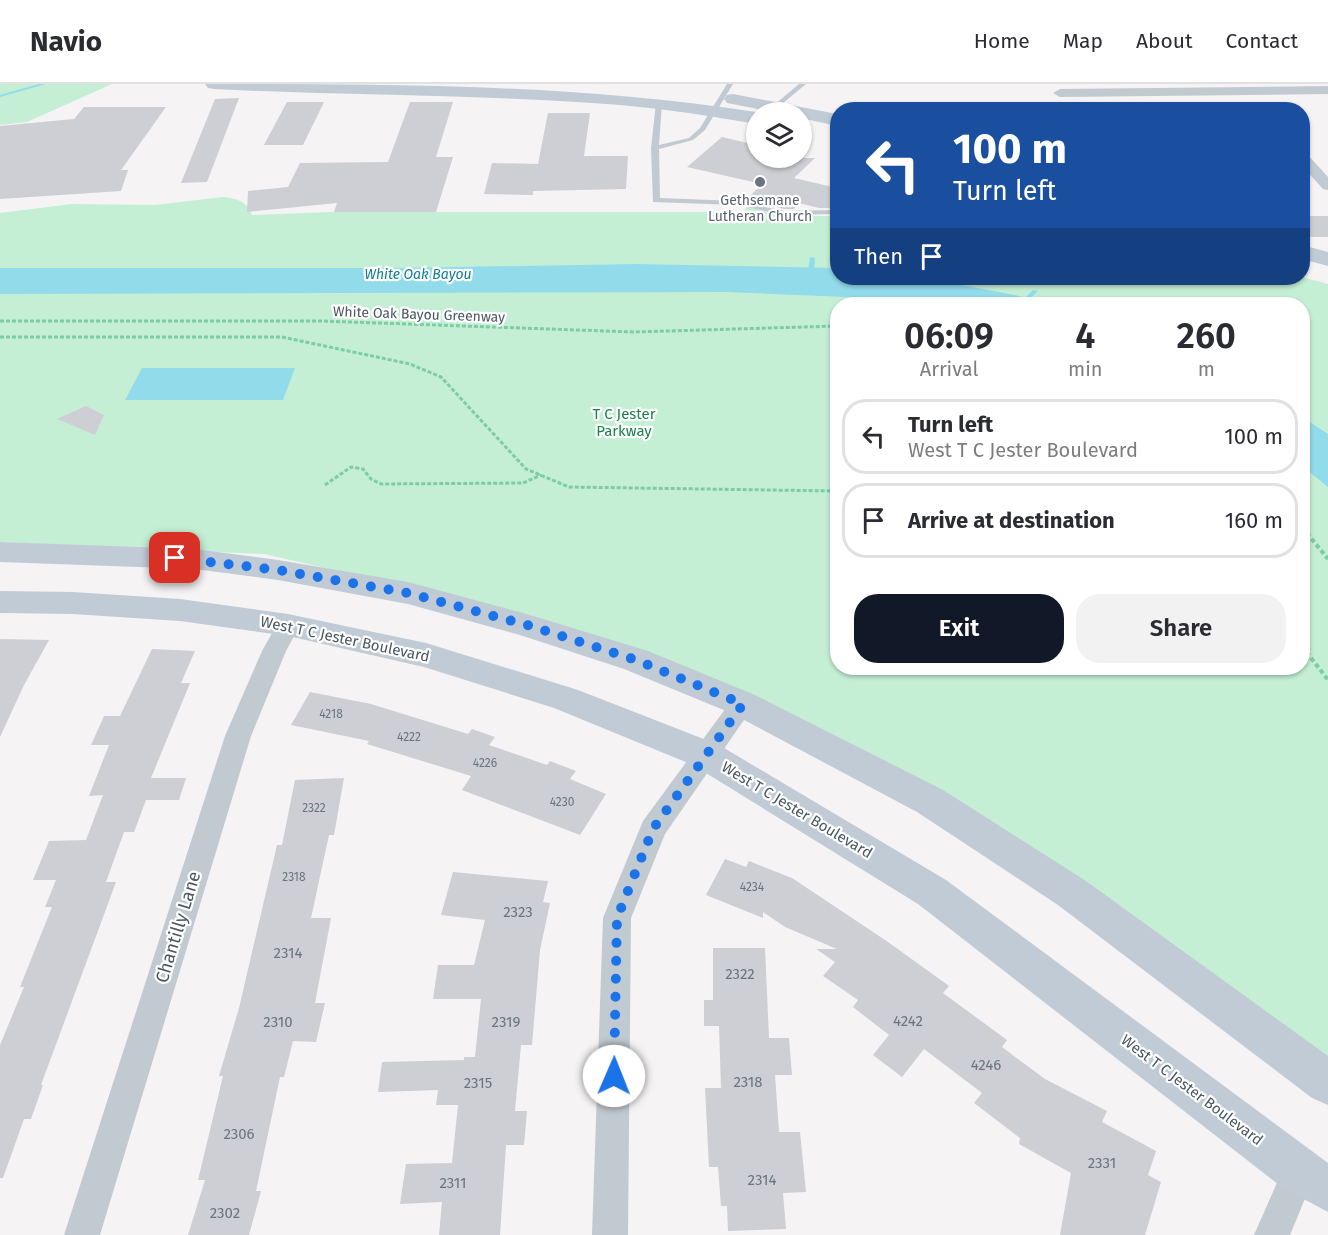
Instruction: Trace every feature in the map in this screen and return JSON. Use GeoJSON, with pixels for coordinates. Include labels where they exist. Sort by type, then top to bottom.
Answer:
{"type":"FeatureCollection","features":[{"type":"Feature","properties":{"kind":"main road"},"geometry":{"type":"LineString","coordinates":[[214,84],[280,88],[449,87],[659,103],[722,97],[746,112]]}},
{"type":"Feature","properties":{"kind":"main road"},"geometry":{"type":"LineString","coordinates":[[614,84],[748,102]]}},
{"type":"Feature","properties":{"kind":"main road"},"geometry":{"type":"LineString","coordinates":[[812,115],[830,119]]}},
{"type":"Feature","properties":{"kind":"main road"},"geometry":{"type":"LineString","coordinates":[[812,130],[830,134]]}},
{"type":"Feature","properties":{"kind":"main road"},"geometry":{"type":"LineString","coordinates":[[1310,254],[1328,259]]}},
{"type":"Feature","properties":{"kind":"main road"},"geometry":{"type":"LineString","coordinates":[[1310,275],[1328,279]]}},
{"type":"Feature","properties":{"kind":"main road"},"geometry":{"type":"LineString","coordinates":[[0,552],[194,559],[278,570],[408,593],[527,625],[625,656],[743,704],[930,801],[1063,887],[1328,1083]]}},
{"type":"Feature","properties":{"kind":"main road","name":"West T C Jester Boulevard"},"geometry":{"type":"LineString","coordinates":[[0,602],[73,603],[180,610],[288,625],[426,655],[566,699],[706,755],[932,892],[1313,1180]]}},
{"type":"Feature","properties":{"kind":"street"},"geometry":{"type":"LineString","coordinates":[[1057,88],[1328,90]]}},
{"type":"Feature","properties":{"kind":"street"},"geometry":{"type":"LineString","coordinates":[[1057,88],[1065,102]]}},
{"type":"Feature","properties":{"kind":"street"},"geometry":{"type":"LineString","coordinates":[[1241,88],[1253,102]]}},
{"type":"Feature","properties":{"kind":"street"},"geometry":{"type":"LineString","coordinates":[[1310,166],[1328,186]]}},
{"type":"Feature","properties":{"kind":"street","name":"Chantilly Lane"},"geometry":{"type":"LineString","coordinates":[[82,1235],[238,736],[274,651],[288,625]]}},
{"type":"Feature","properties":{"kind":"street"},"geometry":{"type":"LineString","coordinates":[[610,1235],[617,918],[653,829],[743,704]]}},
{"type":"Feature","properties":{"kind":"street"},"geometry":{"type":"LineString","coordinates":[[1272,1235],[1313,1180]]}},
{"type":"Feature","properties":{"kind":"lane"},"geometry":{"type":"LineString","coordinates":[[781,102],[803,84]]}},
{"type":"Feature","properties":{"kind":"lane"},"geometry":{"type":"LineString","coordinates":[[655,148],[691,140],[703,129],[722,97]]}},
{"type":"Feature","properties":{"kind":"lane"},"geometry":{"type":"LineString","coordinates":[[659,103],[655,148],[656,200],[737,203],[784,213],[830,212]]}},
{"type":"Feature","properties":{"kind":"path","name":"White Oak Bayou Greenway"},"geometry":{"type":"LineString","coordinates":[[0,321],[322,321],[634,332],[830,326]]}},
{"type":"Feature","properties":{"kind":"path"},"geometry":{"type":"LineString","coordinates":[[0,336],[282,337],[410,364],[441,377],[526,469],[542,475],[545,480],[569,487],[830,491]]}},
{"type":"Feature","properties":{"kind":"path"},"geometry":{"type":"LineString","coordinates":[[325,485],[351,467],[363,469],[371,479],[381,484],[523,483],[542,475]]}},
{"type":"Feature","properties":{"kind":"path"},"geometry":{"type":"LineString","coordinates":[[1310,537],[1328,559]]}},
{"type":"Feature","properties":{"kind":"path"},"geometry":{"type":"LineString","coordinates":[[1310,656],[1328,680]]}},
{"type":"Feature","properties":{"kind":"green space"},"geometry":{"type":"Polygon","coordinates":[[[0,84],[112,84],[27,122],[0,125],[0,84]]]}},
{"type":"Feature","properties":{"kind":"green space","name":"T C Jester Parkway"},"geometry":{"type":"Polygon","coordinates":[[[223,197],[241,202],[248,207],[252,215],[331,212],[745,212],[746,207],[794,216],[830,216],[830,285],[1310,285],[1310,279],[1328,284],[1328,1061],[1102,899],[622,645],[526,614],[264,554],[0,542],[0,213],[72,204],[155,205],[223,197]]]}},
{"type":"Feature","properties":{"kind":"water","name":"White Oak Bayou"},"geometry":{"type":"Polygon","coordinates":[[[636,264],[830,268],[830,285],[961,285],[1022,297],[846,297],[728,292],[0,294],[0,268],[396,268],[636,264]]]}},
{"type":"Feature","properties":{"kind":"water"},"geometry":{"type":"Polygon","coordinates":[[[142,368],[295,368],[283,400],[125,400],[142,368]]]}},
{"type":"Feature","properties":{"kind":"water"},"geometry":{"type":"Polygon","coordinates":[[[1310,422],[1328,434],[1328,487],[1310,472],[1310,422]]]}},
{"type":"Feature","properties":{"kind":"building"},"geometry":{"type":"Polygon","coordinates":[[[239,98],[207,182],[181,183],[215,99],[239,98]]]}},
{"type":"Feature","properties":{"kind":"building"},"geometry":{"type":"Polygon","coordinates":[[[287,102],[324,102],[303,145],[264,145],[287,102]]]}},
{"type":"Feature","properties":{"kind":"building"},"geometry":{"type":"Polygon","coordinates":[[[410,102],[453,102],[436,157],[453,157],[436,212],[334,212],[337,203],[247,212],[248,191],[288,187],[300,163],[388,162],[410,102]]]}},
{"type":"Feature","properties":{"kind":"building"},"geometry":{"type":"Polygon","coordinates":[[[84,107],[166,107],[121,170],[128,170],[121,191],[0,199],[0,126],[74,119],[84,107]]]}},
{"type":"Feature","properties":{"kind":"building"},"geometry":{"type":"Polygon","coordinates":[[[548,113],[590,113],[584,156],[628,156],[626,189],[533,191],[533,195],[484,194],[492,163],[538,164],[548,113]]]}},
{"type":"Feature","properties":{"kind":"building"},"geometry":{"type":"Polygon","coordinates":[[[722,137],[746,143],[746,168],[804,168],[794,178],[830,186],[830,208],[799,203],[794,209],[784,209],[746,200],[762,184],[687,167],[722,137]]]}},
{"type":"Feature","properties":{"kind":"building"},"geometry":{"type":"Polygon","coordinates":[[[1310,216],[1328,216],[1328,237],[1310,237],[1310,216]]]}},
{"type":"Feature","properties":{"kind":"building"},"geometry":{"type":"Polygon","coordinates":[[[86,406],[104,415],[95,435],[57,419],[86,406]]]}},
{"type":"Feature","properties":{"kind":"building"},"geometry":{"type":"Polygon","coordinates":[[[0,639],[49,640],[24,685],[0,737],[0,639]]]}},
{"type":"Feature","properties":{"kind":"building"},"geometry":{"type":"Polygon","coordinates":[[[152,649],[195,651],[181,683],[190,683],[151,778],[186,778],[179,800],[146,800],[134,832],[124,832],[106,882],[116,882],[41,1085],[43,1085],[31,1119],[24,1119],[3,1178],[0,1178],[0,1045],[24,987],[20,987],[52,907],[45,907],[56,880],[33,880],[49,841],[86,840],[103,795],[89,796],[109,745],[91,745],[104,716],[120,716],[152,649]]]}},
{"type":"Feature","properties":{"kind":"building"},"geometry":{"type":"Polygon","coordinates":[[[310,692],[371,704],[468,734],[472,729],[495,737],[489,745],[547,765],[550,761],[576,771],[570,779],[606,794],[580,835],[462,790],[471,776],[367,744],[369,741],[291,725],[310,692]]]}},
{"type":"Feature","properties":{"kind":"building"},"geometry":{"type":"Polygon","coordinates":[[[344,778],[334,835],[329,835],[311,918],[331,918],[315,1003],[325,1003],[316,1042],[293,1041],[284,1077],[280,1077],[256,1191],[261,1191],[249,1235],[188,1235],[205,1180],[198,1180],[223,1076],[219,1076],[239,1008],[277,845],[282,845],[295,780],[344,778]]]}},
{"type":"Feature","properties":{"kind":"building"},"geometry":{"type":"Polygon","coordinates":[[[725,859],[746,867],[749,861],[792,878],[888,942],[949,986],[943,993],[1007,1040],[1002,1047],[1045,1079],[1107,1111],[1102,1122],[1156,1151],[1148,1175],[1161,1182],[1145,1235],[1060,1235],[1071,1173],[1019,1144],[1020,1138],[974,1103],[982,1093],[924,1049],[902,1077],[873,1055],[889,1035],[853,1007],[858,1000],[823,976],[835,962],[816,949],[837,949],[785,927],[763,912],[763,918],[706,895],[725,859]]]}},
{"type":"Feature","properties":{"kind":"building"},"geometry":{"type":"Polygon","coordinates":[[[453,872],[548,881],[543,902],[550,903],[540,950],[532,1045],[521,1045],[515,1111],[527,1111],[524,1145],[506,1145],[500,1235],[439,1235],[442,1202],[400,1204],[406,1164],[452,1163],[458,1105],[436,1105],[438,1090],[378,1092],[382,1062],[464,1060],[464,1057],[475,1057],[481,999],[433,999],[438,965],[474,965],[485,920],[441,915],[453,872]]]}},
{"type":"Feature","properties":{"kind":"building"},"geometry":{"type":"Polygon","coordinates":[[[713,948],[765,948],[769,1038],[789,1038],[792,1075],[775,1075],[779,1132],[800,1132],[806,1192],[783,1193],[786,1229],[728,1231],[727,1206],[721,1206],[718,1167],[709,1167],[705,1088],[721,1088],[719,1026],[704,1026],[704,1000],[713,1000],[713,948]]]}},
{"type":"Feature","properties":{"kind":"waterway"},"geometry":{"type":"LineString","coordinates":[[0,96],[44,84]]}},
{"type":"Feature","properties":{"kind":"waterway"},"geometry":{"type":"LineString","coordinates":[[811,272],[812,258]]}},
{"type":"Feature","properties":{"kind":"waterway"},"geometry":{"type":"LineString","coordinates":[[1029,297],[1035,291]]}},
{"type":"Feature","properties":{"kind":"place","name":"Gethsemane Lutheran Church"},"geometry":{"type":"Point","coordinates":[760,182]}},
{"type":"Feature","properties":{"kind":"route"},"geometry":{"type":"LineString","coordinates":[[175,558],[278,570],[408,593],[527,625],[636,660],[743,704],[653,829],[617,918],[614,1076]]}}]}
